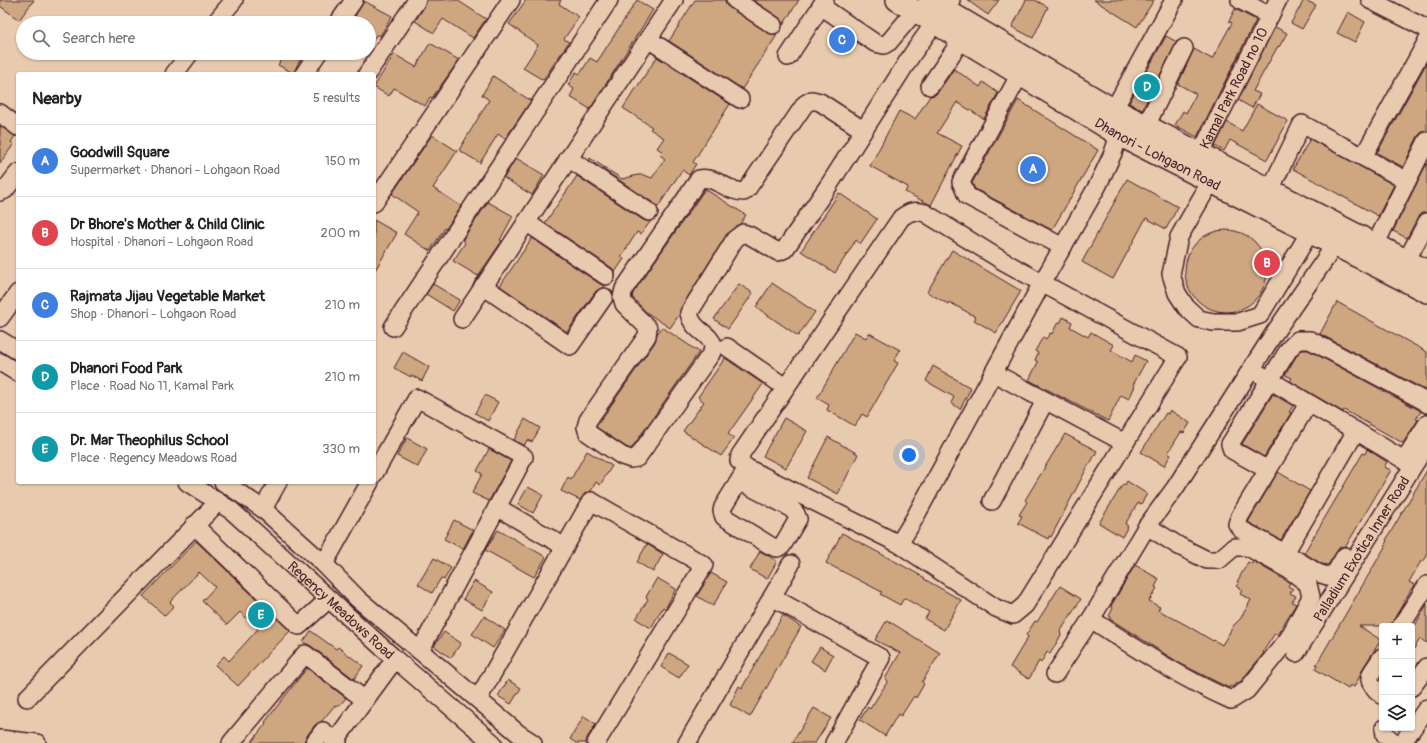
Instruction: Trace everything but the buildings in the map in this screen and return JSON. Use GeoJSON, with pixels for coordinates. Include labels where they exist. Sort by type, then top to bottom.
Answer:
{"type":"FeatureCollection","features":[{"type":"Feature","properties":{"kind":"main road","name":"Dhanori - Lohgaon Road"},"geometry":{"type":"LineString","coordinates":[[897,0],[935,8],[1114,110],[1270,190],[1340,237],[1427,292]]}},
{"type":"Feature","properties":{"kind":"main road","name":"Dhanori - Lohgaon Road"},"geometry":{"type":"LineString","coordinates":[[935,8],[962,39],[1119,134],[1310,232],[1375,245],[1427,271]]}},
{"type":"Feature","properties":{"kind":"street"},"geometry":{"type":"LineString","coordinates":[[221,16],[234,0]]}},
{"type":"Feature","properties":{"kind":"street"},"geometry":{"type":"LineString","coordinates":[[343,16],[354,0]]}},
{"type":"Feature","properties":{"kind":"street"},"geometry":{"type":"LineString","coordinates":[[368,72],[417,0]]}},
{"type":"Feature","properties":{"kind":"street"},"geometry":{"type":"LineString","coordinates":[[376,200],[511,0]]}},
{"type":"Feature","properties":{"kind":"street"},"geometry":{"type":"LineString","coordinates":[[393,327],[609,0]]}},
{"type":"Feature","properties":{"kind":"street"},"geometry":{"type":"LineString","coordinates":[[462,318],[674,0]]}},
{"type":"Feature","properties":{"kind":"street"},"geometry":{"type":"LineString","coordinates":[[735,0],[773,25]]}},
{"type":"Feature","properties":{"kind":"street"},"geometry":{"type":"LineString","coordinates":[[899,544],[913,521],[1042,283],[1098,185],[1113,153],[1119,134],[1114,110],[1174,0]]}},
{"type":"Feature","properties":{"kind":"street"},"geometry":{"type":"LineString","coordinates":[[1240,0],[1270,16]]}},
{"type":"Feature","properties":{"kind":"street","name":"Kamal Park Road no 10"},"geometry":{"type":"LineString","coordinates":[[1200,154],[1278,0]]}},
{"type":"Feature","properties":{"kind":"street"},"geometry":{"type":"LineString","coordinates":[[1370,0],[1427,29]]}},
{"type":"Feature","properties":{"kind":"street"},"geometry":{"type":"LineString","coordinates":[[788,57],[823,3],[875,43],[884,45],[935,8]]}},
{"type":"Feature","properties":{"kind":"street"},"geometry":{"type":"LineString","coordinates":[[863,130],[820,102],[812,100],[805,104],[744,192],[738,192],[709,178],[699,179],[624,289],[622,297],[624,304],[648,328],[647,336],[588,420],[586,427],[588,433],[622,456],[630,459],[637,458],[706,361],[714,347],[712,342],[693,325],[689,312],[735,239],[742,233],[749,235],[778,252],[785,249],[863,130],[935,8]]}},
{"type":"Feature","properties":{"kind":"street"},"geometry":{"type":"LineString","coordinates":[[648,39],[740,99]]}},
{"type":"Feature","properties":{"kind":"street"},"geometry":{"type":"LineString","coordinates":[[930,86],[962,39]]}},
{"type":"Feature","properties":{"kind":"street"},"geometry":{"type":"LineString","coordinates":[[1363,157],[1427,41]]}},
{"type":"Feature","properties":{"kind":"street"},"geometry":{"type":"LineString","coordinates":[[1146,126],[1184,48]]}},
{"type":"Feature","properties":{"kind":"street"},"geometry":{"type":"LineString","coordinates":[[176,72],[185,60]]}},
{"type":"Feature","properties":{"kind":"street"},"geometry":{"type":"LineString","coordinates":[[305,72],[313,60]]}},
{"type":"Feature","properties":{"kind":"street"},"geometry":{"type":"LineString","coordinates":[[1020,74],[961,182],[967,196],[1063,248]]}},
{"type":"Feature","properties":{"kind":"street"},"geometry":{"type":"LineString","coordinates":[[0,113],[16,125]]}},
{"type":"Feature","properties":{"kind":"street"},"geometry":{"type":"LineString","coordinates":[[1270,190],[1302,124],[1406,181]]}},
{"type":"Feature","properties":{"kind":"street"},"geometry":{"type":"LineString","coordinates":[[1375,245],[1427,141]]}},
{"type":"Feature","properties":{"kind":"street"},"geometry":{"type":"LineString","coordinates":[[568,158],[649,212]]}},
{"type":"Feature","properties":{"kind":"street"},"geometry":{"type":"LineString","coordinates":[[0,192],[6,190],[16,176]]}},
{"type":"Feature","properties":{"kind":"street"},"geometry":{"type":"LineString","coordinates":[[1211,181],[1180,237],[1170,274],[1177,293],[1186,307],[1199,319],[1213,322],[1238,322],[1260,315],[1310,232]]}},
{"type":"Feature","properties":{"kind":"street"},"geometry":{"type":"LineString","coordinates":[[916,210],[925,213],[1042,283],[1178,357],[1025,605],[1013,615],[996,608],[899,544],[743,474],[739,461],[740,455],[901,218],[909,212],[916,210]]}},
{"type":"Feature","properties":{"kind":"street"},"geometry":{"type":"LineString","coordinates":[[526,222],[606,276]]}},
{"type":"Feature","properties":{"kind":"street"},"geometry":{"type":"LineString","coordinates":[[1406,260],[1427,222]]}},
{"type":"Feature","properties":{"kind":"street"},"geometry":{"type":"LineString","coordinates":[[1055,674],[1090,620],[1147,526],[1175,488],[1251,369],[1340,237]]}},
{"type":"Feature","properties":{"kind":"street"},"geometry":{"type":"LineString","coordinates":[[483,286],[570,346],[604,296]]}},
{"type":"Feature","properties":{"kind":"street"},"geometry":{"type":"LineString","coordinates":[[0,318],[16,296]]}},
{"type":"Feature","properties":{"kind":"street"},"geometry":{"type":"LineString","coordinates":[[0,340],[16,350]]}},
{"type":"Feature","properties":{"kind":"street"},"geometry":{"type":"LineString","coordinates":[[1268,470],[1232,450],[1230,444],[1289,349],[1298,340],[1310,340],[1426,402],[1427,404]]}},
{"type":"Feature","properties":{"kind":"street"},"geometry":{"type":"LineString","coordinates":[[727,347],[785,387]]}},
{"type":"Feature","properties":{"kind":"street"},"geometry":{"type":"LineString","coordinates":[[0,362],[16,372]]}},
{"type":"Feature","properties":{"kind":"street"},"geometry":{"type":"LineString","coordinates":[[1251,369],[1404,460]]}},
{"type":"Feature","properties":{"kind":"street"},"geometry":{"type":"LineString","coordinates":[[994,373],[1125,443]]}},
{"type":"Feature","properties":{"kind":"street"},"geometry":{"type":"LineString","coordinates":[[376,470],[417,398],[524,457],[420,651]]}},
{"type":"Feature","properties":{"kind":"street"},"geometry":{"type":"LineString","coordinates":[[992,501],[1046,401]]}},
{"type":"Feature","properties":{"kind":"street"},"geometry":{"type":"LineString","coordinates":[[1308,404],[1240,516],[1237,524],[1242,530],[1318,573],[1327,576],[1335,572],[1427,424]]}},
{"type":"Feature","properties":{"kind":"street"},"geometry":{"type":"LineString","coordinates":[[1285,553],[1356,431]]}},
{"type":"Feature","properties":{"kind":"street","name":"Palladium Exotica Inner Road"},"geometry":{"type":"LineString","coordinates":[[1296,653],[1427,444]]}},
{"type":"Feature","properties":{"kind":"street","name":"Regency Meadows Road"},"geometry":{"type":"LineString","coordinates":[[190,484],[232,511],[395,659],[493,743]]}},
{"type":"Feature","properties":{"kind":"street"},"geometry":{"type":"LineString","coordinates":[[226,484],[263,509],[324,564],[358,599],[519,734],[533,743]]}},
{"type":"Feature","properties":{"kind":"street"},"geometry":{"type":"LineString","coordinates":[[263,509],[277,484]]}},
{"type":"Feature","properties":{"kind":"street"},"geometry":{"type":"LineString","coordinates":[[324,564],[369,484]]}},
{"type":"Feature","properties":{"kind":"street"},"geometry":{"type":"LineString","coordinates":[[478,699],[591,501],[704,565],[596,743]]}},
{"type":"Feature","properties":{"kind":"street"},"geometry":{"type":"LineString","coordinates":[[27,698],[218,502]]}},
{"type":"Feature","properties":{"kind":"street"},"geometry":{"type":"LineString","coordinates":[[497,507],[565,546]]}},
{"type":"Feature","properties":{"kind":"street"},"geometry":{"type":"LineString","coordinates":[[194,525],[299,626],[329,599]]}},
{"type":"Feature","properties":{"kind":"street"},"geometry":{"type":"LineString","coordinates":[[1090,620],[1158,663],[1231,700],[1248,690],[1288,639],[1311,597],[1308,584],[1291,571],[1248,547],[1234,547],[1219,560],[1207,560],[1179,546],[1147,526]]}},
{"type":"Feature","properties":{"kind":"street"},"geometry":{"type":"LineString","coordinates":[[687,743],[791,564]]}},
{"type":"Feature","properties":{"kind":"street"},"geometry":{"type":"LineString","coordinates":[[1403,623],[1427,585]]}},
{"type":"Feature","properties":{"kind":"street"},"geometry":{"type":"LineString","coordinates":[[772,597],[882,658],[834,743]]}},
{"type":"Feature","properties":{"kind":"street"},"geometry":{"type":"LineString","coordinates":[[231,743],[305,654],[365,700]]}},
{"type":"Feature","properties":{"kind":"street"},"geometry":{"type":"LineString","coordinates":[[314,743],[323,731],[337,742],[395,659]]}},
{"type":"Feature","properties":{"kind":"street"},"geometry":{"type":"LineString","coordinates":[[1379,662],[1371,676],[1370,681],[1371,686],[1379,693]]}},
{"type":"Feature","properties":{"kind":"street"},"geometry":{"type":"LineString","coordinates":[[1415,683],[1427,667]]}},
{"type":"Feature","properties":{"kind":"street"},"geometry":{"type":"LineString","coordinates":[[1401,743],[1427,708]]}},
{"type":"Feature","properties":{"kind":"street"},"geometry":{"type":"LineString","coordinates":[[0,739],[37,743]]}},
{"type":"Feature","properties":{"kind":"place","name":"Rajmata Jijau Vegetable Market"},"geometry":{"type":"Point","coordinates":[842,40]}},
{"type":"Feature","properties":{"kind":"place","name":"Dhanori Food Park"},"geometry":{"type":"Point","coordinates":[1147,87]}},
{"type":"Feature","properties":{"kind":"place","name":"Goodwill Square"},"geometry":{"type":"Point","coordinates":[1033,169]}},
{"type":"Feature","properties":{"kind":"place","name":"Dr Bhore's Mother & Child Clinic"},"geometry":{"type":"Point","coordinates":[1267,263]}},
{"type":"Feature","properties":{"kind":"place","name":"Dr. Mar Theophilus School"},"geometry":{"type":"Point","coordinates":[261,615]}}]}
